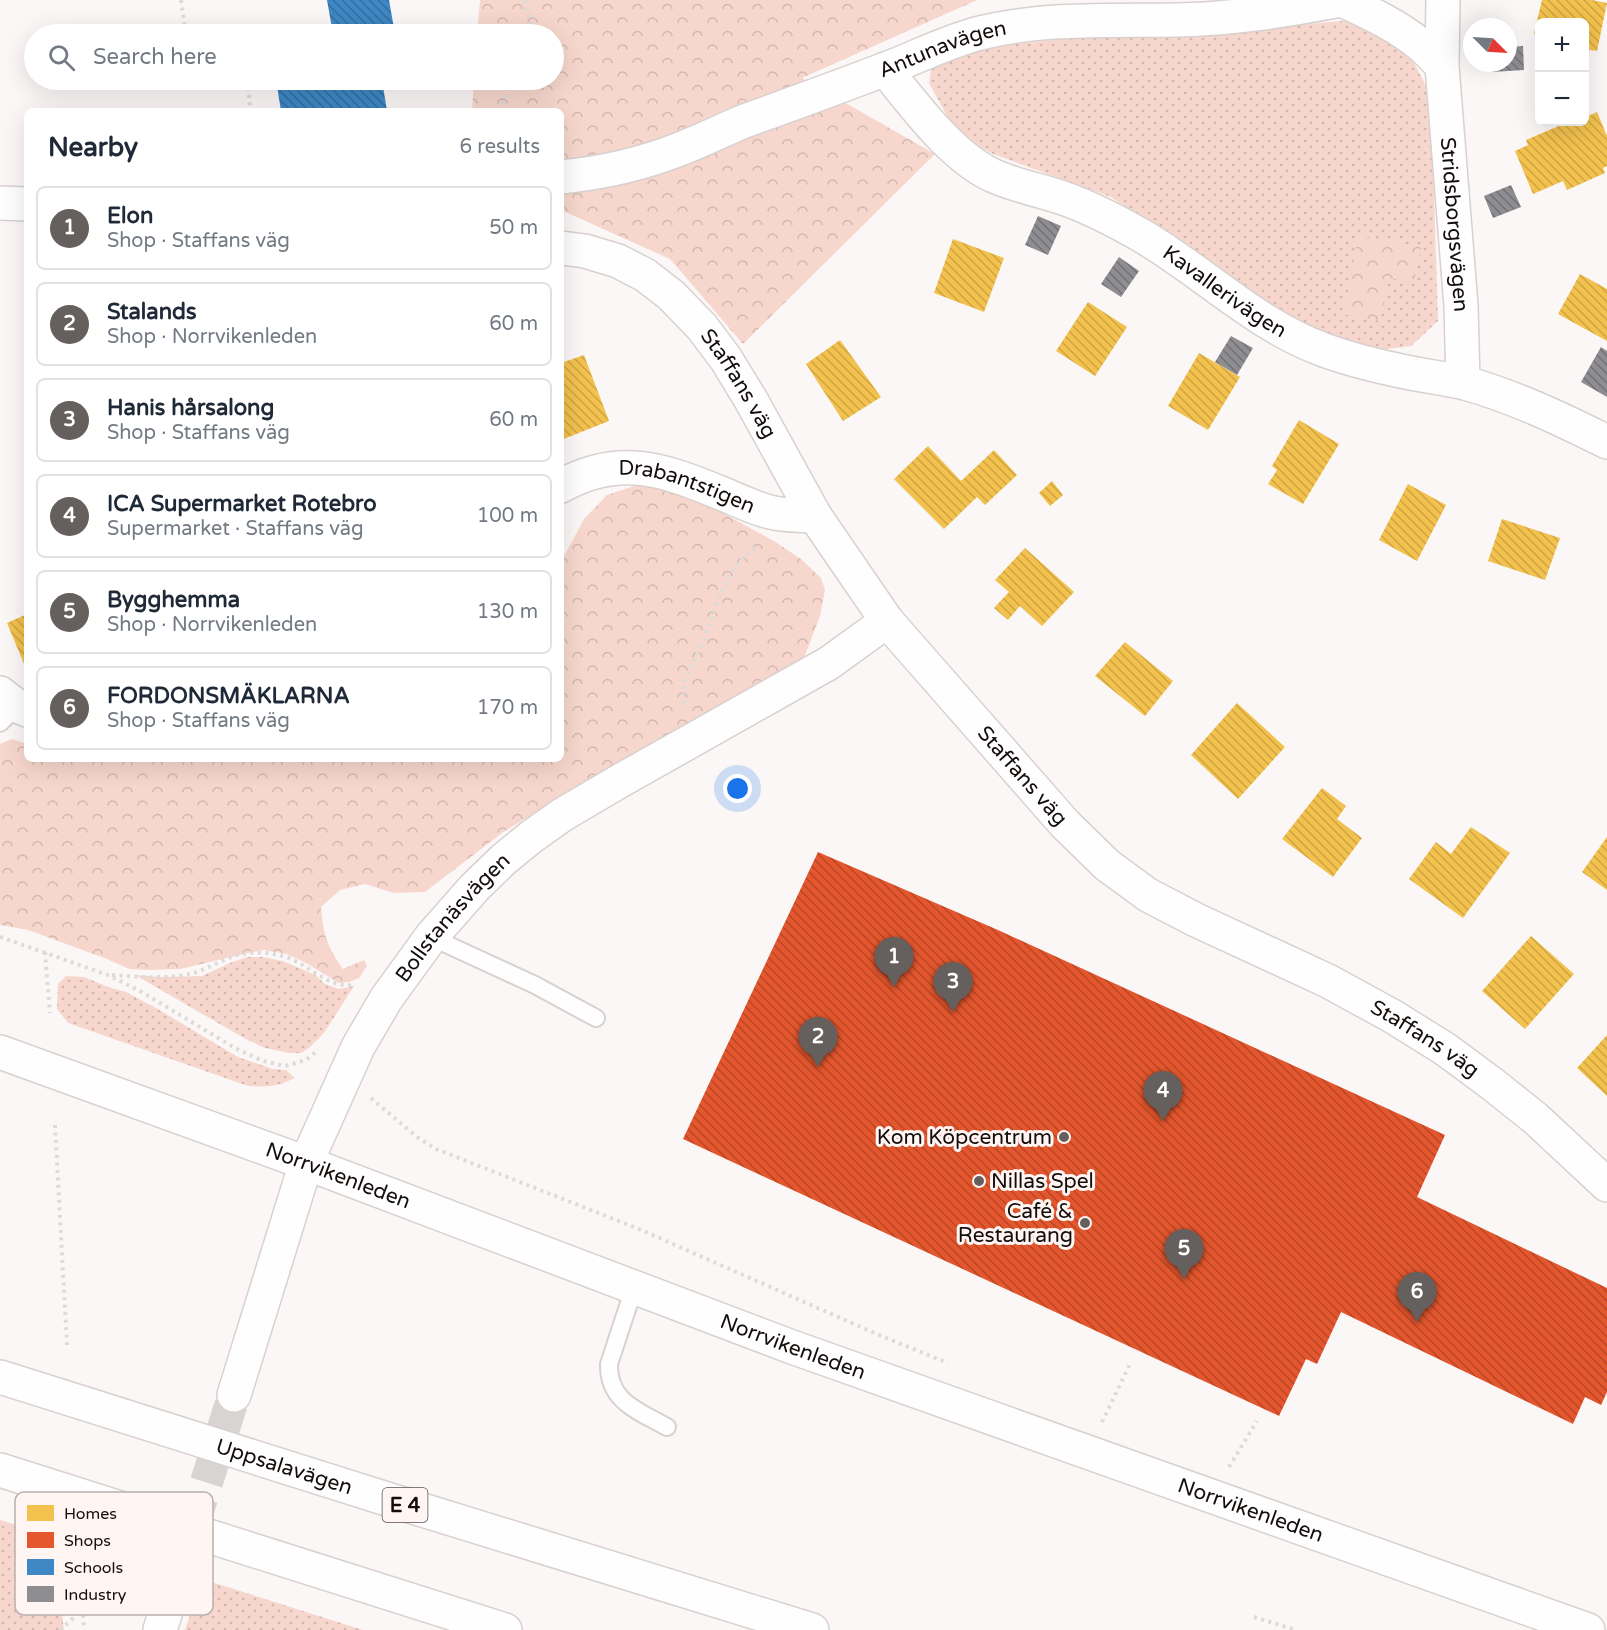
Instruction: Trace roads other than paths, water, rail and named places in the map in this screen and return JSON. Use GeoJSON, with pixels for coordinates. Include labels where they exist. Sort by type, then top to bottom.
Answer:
{"type":"FeatureCollection","features":[{"type":"Feature","properties":{"kind":"main road"},"geometry":{"type":"LineString","coordinates":[[1341,0],[1371,13],[1400,30],[1421,45],[1442,66]]}},
{"type":"Feature","properties":{"kind":"main road","name":"Antunavägen"},"geometry":{"type":"LineString","coordinates":[[564,177],[596,172],[679,150],[739,124],[981,33],[1068,21],[1222,19],[1273,13],[1341,0]]}},
{"type":"Feature","properties":{"kind":"main road","name":"Stridsborgsvägen"},"geometry":{"type":"LineString","coordinates":[[1443,0],[1442,66],[1461,306],[1463,382]]}},
{"type":"Feature","properties":{"kind":"main road","name":"Kavallerivägen"},"geometry":{"type":"LineString","coordinates":[[885,69],[914,105],[968,160],[993,176],[1064,198],[1100,213],[1146,238],[1274,328],[1323,350],[1377,366],[1463,382],[1510,397],[1607,442]]}},
{"type":"Feature","properties":{"kind":"main road"},"geometry":{"type":"LineString","coordinates":[[0,203],[24,204]]}},
{"type":"Feature","properties":{"kind":"main road","name":"Staffans väg"},"geometry":{"type":"LineString","coordinates":[[564,248],[585,251],[618,261],[645,275],[671,295],[694,319],[726,359],[815,516],[887,621],[1065,824],[1107,866],[1148,895],[1196,920],[1328,981],[1392,1016],[1445,1049],[1535,1118],[1607,1185]]}},
{"type":"Feature","properties":{"kind":"main road","name":"Drabantstigen"},"geometry":{"type":"LineString","coordinates":[[564,484],[574,478],[603,469],[644,468],[690,481],[770,512],[815,516]]}},
{"type":"Feature","properties":{"kind":"main road","name":"Bollstanäsvägen"},"geometry":{"type":"LineString","coordinates":[[234,1395],[306,1163],[358,1047],[386,999],[431,937],[475,887],[531,837],[562,815],[829,663],[887,621]]}},
{"type":"Feature","properties":{"kind":"main road","name":"Norrvikenleden"},"geometry":{"type":"LineString","coordinates":[[0,1052],[306,1163],[803,1351],[1588,1630]]}},
{"type":"Feature","properties":{"kind":"main road","name":"Uppsalavägen"},"geometry":{"type":"LineString","coordinates":[[0,1377],[812,1630]]}},
{"type":"Feature","properties":{"kind":"main road"},"geometry":{"type":"LineString","coordinates":[[0,1470],[69,1492]]}},
{"type":"Feature","properties":{"kind":"main road"},"geometry":{"type":"LineString","coordinates":[[213,1537],[505,1630]]}},
{"type":"Feature","properties":{"kind":"main road"},"geometry":{"type":"LineString","coordinates":[[160,1630],[165,1615]]}},
{"type":"Feature","properties":{"kind":"lane"},"geometry":{"type":"LineString","coordinates":[[431,937],[535,985],[596,1018]]}},
{"type":"Feature","properties":{"kind":"lane"},"geometry":{"type":"LineString","coordinates":[[634,1288],[609,1364],[609,1375],[612,1387],[629,1406],[667,1427]]}},
{"type":"Feature","properties":{"kind":"tunnel"},"geometry":{"type":"LineString","coordinates":[[203,1492],[234,1395]]}},
{"type":"Feature","properties":{"kind":"place","name":"Elon"},"geometry":{"type":"Point","coordinates":[894,987]}},
{"type":"Feature","properties":{"kind":"place","name":"Hanis hårsalong"},"geometry":{"type":"Point","coordinates":[953,1012]}},
{"type":"Feature","properties":{"kind":"place","name":"Stalands"},"geometry":{"type":"Point","coordinates":[818,1067]}},
{"type":"Feature","properties":{"kind":"place","name":"ICA Supermarket Rotebro"},"geometry":{"type":"Point","coordinates":[1163,1121]}},
{"type":"Feature","properties":{"kind":"place","name":"Kom Köpcentrum"},"geometry":{"type":"Point","coordinates":[1064,1137]}},
{"type":"Feature","properties":{"kind":"place","name":"Nillas Spel"},"geometry":{"type":"Point","coordinates":[979,1181]}},
{"type":"Feature","properties":{"kind":"place","name":"Café & Restaurang"},"geometry":{"type":"Point","coordinates":[1085,1223]}},
{"type":"Feature","properties":{"kind":"place","name":"Bygghemma"},"geometry":{"type":"Point","coordinates":[1184,1279]}},
{"type":"Feature","properties":{"kind":"place","name":"FORDONSMÄKLARNA"},"geometry":{"type":"Point","coordinates":[1417,1322]}}]}
